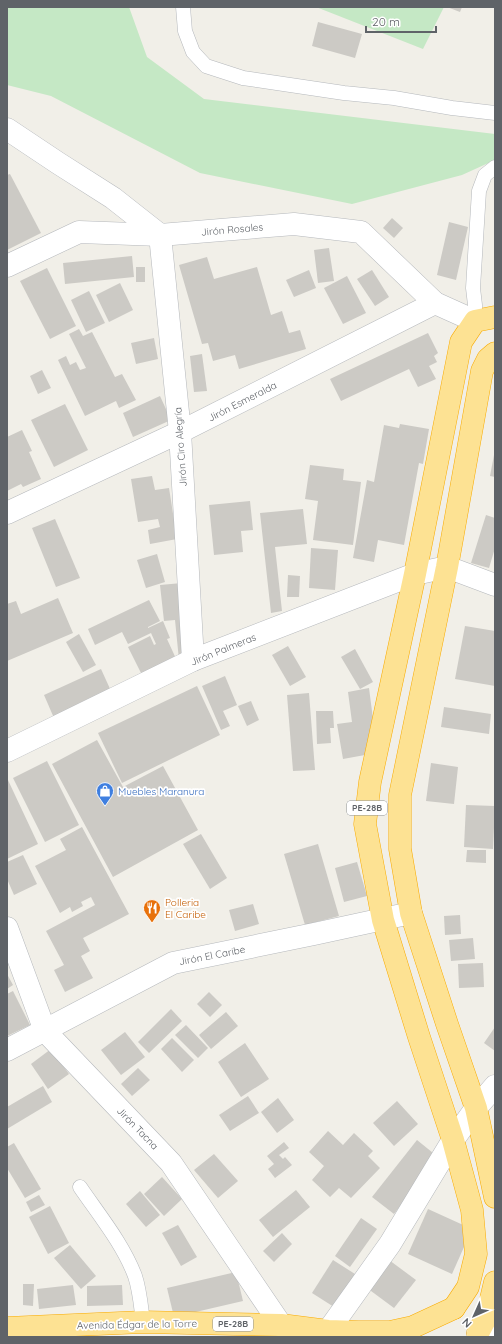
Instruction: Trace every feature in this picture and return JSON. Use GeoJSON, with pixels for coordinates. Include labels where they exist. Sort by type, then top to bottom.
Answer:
{"type":"FeatureCollection","features":[{"type":"Feature","properties":{"kind":"highway","name":"PE-28B"},"geometry":{"type":"LineString","coordinates":[[454,1308],[468,1287],[476,1254],[472,1210],[453,1140],[383,920],[365,824],[370,782],[416,574],[461,342],[485,319]]}},
{"type":"Feature","properties":{"kind":"highway","name":"PE-28B"},"geometry":{"type":"LineString","coordinates":[[495,353],[488,359],[482,371],[447,567],[400,795],[400,849],[411,913],[476,1108],[495,1198]]}},
{"type":"Feature","properties":{"kind":"highway"},"geometry":{"type":"LineString","coordinates":[[454,1308],[481,1335],[488,1316],[495,1282]]}},
{"type":"Feature","properties":{"kind":"highway","name":"Avenida Édgar de la Torre"},"geometry":{"type":"LineString","coordinates":[[7,1328],[143,1322],[281,1325],[328,1331],[390,1332],[413,1327],[454,1308]]}},
{"type":"Feature","properties":{"kind":"street"},"geometry":{"type":"LineString","coordinates":[[7,129],[113,198],[160,235]]}},
{"type":"Feature","properties":{"kind":"street","name":"Jirón Rosales"},"geometry":{"type":"LineString","coordinates":[[7,266],[79,232],[160,235],[294,224],[361,232],[435,303]]}},
{"type":"Feature","properties":{"kind":"street","name":"Jirón Ciro Alegría"},"geometry":{"type":"LineString","coordinates":[[160,235],[180,432],[193,660]]}},
{"type":"Feature","properties":{"kind":"street"},"geometry":{"type":"LineString","coordinates":[[435,303],[485,319]]}},
{"type":"Feature","properties":{"kind":"street","name":"Jirón Esmeralda"},"geometry":{"type":"LineString","coordinates":[[7,513],[180,432],[435,303]]}},
{"type":"Feature","properties":{"kind":"street"},"geometry":{"type":"LineString","coordinates":[[447,567],[495,585]]}},
{"type":"Feature","properties":{"kind":"street","name":"Jirón Palmeras"},"geometry":{"type":"LineString","coordinates":[[7,751],[193,660],[416,574],[447,567]]}},
{"type":"Feature","properties":{"kind":"street","name":"Jirón El Caribe"},"geometry":{"type":"LineString","coordinates":[[7,1050],[173,963],[411,913]]}},
{"type":"Feature","properties":{"kind":"street","name":"Jirón Tacna"},"geometry":{"type":"LineString","coordinates":[[7,928],[45,1031],[171,1163],[281,1325]]}},
{"type":"Feature","properties":{"kind":"street"},"geometry":{"type":"LineString","coordinates":[[328,1331],[390,1244],[453,1140],[476,1108],[495,1086]]}},
{"type":"Feature","properties":{"kind":"lane"},"geometry":{"type":"LineString","coordinates":[[184,7],[185,31],[193,52],[206,66],[243,78],[495,113]]}},
{"type":"Feature","properties":{"kind":"lane"},"geometry":{"type":"LineString","coordinates":[[485,319],[475,305],[473,288],[479,191],[485,174],[495,167]]}},
{"type":"Feature","properties":{"kind":"lane"},"geometry":{"type":"LineString","coordinates":[[80,1187],[121,1248],[135,1276],[143,1322]]}},
{"type":"Feature","properties":{"kind":"green space"},"geometry":{"type":"Polygon","coordinates":[[[7,7],[129,7],[147,57],[204,99],[495,134],[495,160],[462,175],[352,204],[200,173],[51,96],[7,85],[7,7]]]}},
{"type":"Feature","properties":{"kind":"green space"},"geometry":{"type":"Polygon","coordinates":[[[316,7],[444,7],[423,49],[316,7]]]}},
{"type":"Feature","properties":{"kind":"building"},"geometry":{"type":"Polygon","coordinates":[[[447,7],[462,7],[460,12],[447,7]]]}},
{"type":"Feature","properties":{"kind":"building"},"geometry":{"type":"Polygon","coordinates":[[[318,22],[362,34],[355,58],[312,46],[318,22]]]}},
{"type":"Feature","properties":{"kind":"building"},"geometry":{"type":"Polygon","coordinates":[[[10,174],[41,233],[7,250],[7,175],[10,174]]]}},
{"type":"Feature","properties":{"kind":"building"},"geometry":{"type":"Polygon","coordinates":[[[392,218],[403,228],[394,238],[383,228],[392,218]]]}},
{"type":"Feature","properties":{"kind":"building"},"geometry":{"type":"Polygon","coordinates":[[[449,222],[468,227],[456,280],[437,275],[449,222]]]}},
{"type":"Feature","properties":{"kind":"building"},"geometry":{"type":"Polygon","coordinates":[[[329,248],[334,281],[318,283],[314,250],[329,248]]]}},
{"type":"Feature","properties":{"kind":"building"},"geometry":{"type":"Polygon","coordinates":[[[132,256],[134,277],[65,284],[63,263],[132,256]]]}},
{"type":"Feature","properties":{"kind":"building"},"geometry":{"type":"Polygon","coordinates":[[[207,257],[214,279],[257,267],[271,315],[282,311],[289,333],[300,330],[306,349],[239,369],[235,355],[213,361],[208,343],[202,344],[179,265],[207,257]]]}},
{"type":"Feature","properties":{"kind":"building"},"geometry":{"type":"Polygon","coordinates":[[[136,267],[145,267],[145,282],[136,282],[136,267]]]}},
{"type":"Feature","properties":{"kind":"building"},"geometry":{"type":"Polygon","coordinates":[[[47,268],[76,326],[50,339],[20,281],[47,268]]]}},
{"type":"Feature","properties":{"kind":"building"},"geometry":{"type":"Polygon","coordinates":[[[309,270],[316,288],[294,297],[286,280],[309,270]]]}},
{"type":"Feature","properties":{"kind":"building"},"geometry":{"type":"Polygon","coordinates":[[[372,270],[389,297],[375,306],[357,279],[372,270]]]}},
{"type":"Feature","properties":{"kind":"building"},"geometry":{"type":"Polygon","coordinates":[[[347,276],[366,313],[343,324],[324,288],[347,276]]]}},
{"type":"Feature","properties":{"kind":"building"},"geometry":{"type":"Polygon","coordinates":[[[120,283],[133,310],[109,322],[96,295],[120,283]]]}},
{"type":"Feature","properties":{"kind":"building"},"geometry":{"type":"Polygon","coordinates":[[[89,291],[105,323],[86,332],[71,300],[89,291]]]}},
{"type":"Feature","properties":{"kind":"building"},"geometry":{"type":"Polygon","coordinates":[[[79,329],[83,336],[92,332],[115,377],[122,374],[136,400],[119,408],[116,401],[85,416],[58,360],[66,356],[70,365],[76,362],[80,370],[86,368],[69,334],[79,329]]]}},
{"type":"Feature","properties":{"kind":"building"},"geometry":{"type":"Polygon","coordinates":[[[428,333],[438,353],[434,356],[437,362],[429,366],[436,379],[418,387],[409,369],[341,401],[330,379],[428,333]]]}},
{"type":"Feature","properties":{"kind":"building"},"geometry":{"type":"Polygon","coordinates":[[[154,338],[158,359],[136,364],[131,343],[154,338]]]}},
{"type":"Feature","properties":{"kind":"building"},"geometry":{"type":"Polygon","coordinates":[[[202,354],[207,391],[194,392],[190,356],[202,354]]]}},
{"type":"Feature","properties":{"kind":"building"},"geometry":{"type":"Polygon","coordinates":[[[42,370],[51,388],[38,394],[30,376],[42,370]]]}},
{"type":"Feature","properties":{"kind":"building"},"geometry":{"type":"Polygon","coordinates":[[[160,396],[171,420],[133,437],[123,413],[160,396]]]}},
{"type":"Feature","properties":{"kind":"building"},"geometry":{"type":"Polygon","coordinates":[[[65,404],[88,450],[54,467],[31,420],[65,404]]]}},
{"type":"Feature","properties":{"kind":"building"},"geometry":{"type":"Polygon","coordinates":[[[400,424],[429,429],[423,464],[419,463],[404,545],[378,540],[374,562],[353,558],[367,480],[374,482],[384,425],[399,428],[400,424]]]}},
{"type":"Feature","properties":{"kind":"building"},"geometry":{"type":"Polygon","coordinates":[[[22,430],[32,451],[29,452],[41,479],[23,487],[21,484],[7,491],[7,437],[22,430]]]}},
{"type":"Feature","properties":{"kind":"building"},"geometry":{"type":"Polygon","coordinates":[[[495,455],[495,477],[490,476],[495,455]]]}},
{"type":"Feature","properties":{"kind":"building"},"geometry":{"type":"Polygon","coordinates":[[[310,465],[344,469],[343,480],[361,482],[353,545],[313,540],[318,501],[305,499],[310,465]]]}},
{"type":"Feature","properties":{"kind":"building"},"geometry":{"type":"Polygon","coordinates":[[[152,476],[155,490],[169,488],[177,539],[150,544],[148,530],[160,527],[158,519],[138,522],[131,479],[152,476]]]}},
{"type":"Feature","properties":{"kind":"building"},"geometry":{"type":"Polygon","coordinates":[[[250,501],[253,530],[241,531],[243,552],[214,555],[209,505],[250,501]]]}},
{"type":"Feature","properties":{"kind":"building"},"geometry":{"type":"Polygon","coordinates":[[[303,509],[307,544],[275,547],[282,611],[271,613],[260,513],[303,509]]]}},
{"type":"Feature","properties":{"kind":"building"},"geometry":{"type":"Polygon","coordinates":[[[486,515],[495,518],[495,548],[489,568],[471,563],[486,515]]]}},
{"type":"Feature","properties":{"kind":"building"},"geometry":{"type":"Polygon","coordinates":[[[55,519],[80,578],[56,587],[32,528],[55,519]]]}},
{"type":"Feature","properties":{"kind":"building"},"geometry":{"type":"Polygon","coordinates":[[[311,548],[338,550],[335,590],[309,588],[311,548]]]}},
{"type":"Feature","properties":{"kind":"building"},"geometry":{"type":"Polygon","coordinates":[[[157,554],[165,582],[146,588],[137,560],[157,554]]]}},
{"type":"Feature","properties":{"kind":"building"},"geometry":{"type":"Polygon","coordinates":[[[288,575],[300,576],[299,597],[287,597],[288,575]]]}},
{"type":"Feature","properties":{"kind":"building"},"geometry":{"type":"Polygon","coordinates":[[[182,583],[190,659],[179,660],[175,620],[164,621],[160,585],[182,583]]]}},
{"type":"Feature","properties":{"kind":"building"},"geometry":{"type":"Polygon","coordinates":[[[58,598],[73,633],[7,661],[7,604],[16,601],[21,614],[58,598]]]}},
{"type":"Feature","properties":{"kind":"building"},"geometry":{"type":"Polygon","coordinates":[[[149,600],[160,621],[148,628],[163,621],[170,638],[167,639],[178,663],[142,675],[128,647],[150,636],[154,645],[156,644],[151,633],[128,644],[122,632],[95,645],[88,629],[149,600]]]}},
{"type":"Feature","properties":{"kind":"building"},"geometry":{"type":"Polygon","coordinates":[[[465,626],[495,631],[495,686],[455,679],[465,626]]]}},
{"type":"Feature","properties":{"kind":"building"},"geometry":{"type":"Polygon","coordinates":[[[79,634],[96,665],[83,672],[66,642],[79,634]]]}},
{"type":"Feature","properties":{"kind":"building"},"geometry":{"type":"Polygon","coordinates":[[[288,646],[306,677],[290,686],[272,655],[288,646]]]}},
{"type":"Feature","properties":{"kind":"building"},"geometry":{"type":"Polygon","coordinates":[[[355,649],[373,682],[360,689],[341,657],[355,649]]]}},
{"type":"Feature","properties":{"kind":"building"},"geometry":{"type":"Polygon","coordinates":[[[101,669],[111,691],[54,718],[44,695],[101,669]]]}},
{"type":"Feature","properties":{"kind":"building"},"geometry":{"type":"Polygon","coordinates":[[[225,676],[237,705],[223,711],[230,726],[221,730],[202,686],[225,676]]]}},
{"type":"Feature","properties":{"kind":"building"},"geometry":{"type":"Polygon","coordinates":[[[197,686],[220,735],[122,783],[98,733],[197,686]]]}},
{"type":"Feature","properties":{"kind":"building"},"geometry":{"type":"Polygon","coordinates":[[[369,688],[373,719],[365,755],[343,759],[337,724],[352,722],[348,692],[369,688]]]}},
{"type":"Feature","properties":{"kind":"building"},"geometry":{"type":"Polygon","coordinates":[[[309,693],[315,770],[293,771],[287,695],[309,693]]]}},
{"type":"Feature","properties":{"kind":"building"},"geometry":{"type":"Polygon","coordinates":[[[251,701],[259,720],[247,726],[238,706],[251,701]]]}},
{"type":"Feature","properties":{"kind":"building"},"geometry":{"type":"Polygon","coordinates":[[[444,707],[491,714],[489,734],[441,727],[444,707]]]}},
{"type":"Feature","properties":{"kind":"building"},"geometry":{"type":"Polygon","coordinates":[[[316,711],[333,711],[334,728],[330,728],[331,743],[317,744],[316,711]]]}},
{"type":"Feature","properties":{"kind":"building"},"geometry":{"type":"Polygon","coordinates":[[[97,740],[123,787],[163,766],[198,830],[113,877],[52,764],[97,740]]]}},
{"type":"Feature","properties":{"kind":"building"},"geometry":{"type":"Polygon","coordinates":[[[47,761],[79,825],[45,842],[13,778],[47,761]]]}},
{"type":"Feature","properties":{"kind":"building"},"geometry":{"type":"Polygon","coordinates":[[[431,763],[458,767],[454,804],[426,801],[431,763]]]}},
{"type":"Feature","properties":{"kind":"building"},"geometry":{"type":"Polygon","coordinates":[[[7,778],[38,844],[7,859],[7,778]]]}},
{"type":"Feature","properties":{"kind":"building"},"geometry":{"type":"Polygon","coordinates":[[[466,805],[495,806],[493,849],[464,847],[466,805]]]}},
{"type":"Feature","properties":{"kind":"building"},"geometry":{"type":"Polygon","coordinates":[[[82,827],[129,914],[83,938],[90,951],[81,956],[93,978],[65,992],[54,970],[64,965],[46,931],[95,905],[91,897],[81,902],[83,906],[72,912],[70,907],[60,913],[35,866],[66,850],[60,839],[82,827]]]}},
{"type":"Feature","properties":{"kind":"building"},"geometry":{"type":"Polygon","coordinates":[[[201,834],[227,878],[210,889],[183,844],[201,834]]]}},
{"type":"Feature","properties":{"kind":"building"},"geometry":{"type":"Polygon","coordinates":[[[318,844],[339,916],[305,925],[284,854],[318,844]]]}},
{"type":"Feature","properties":{"kind":"building"},"geometry":{"type":"Polygon","coordinates":[[[467,850],[486,850],[486,863],[466,862],[467,850]]]}},
{"type":"Feature","properties":{"kind":"building"},"geometry":{"type":"Polygon","coordinates":[[[23,855],[37,884],[14,895],[7,879],[7,862],[23,855]]]}},
{"type":"Feature","properties":{"kind":"building"},"geometry":{"type":"Polygon","coordinates":[[[357,862],[367,896],[344,902],[335,868],[357,862]]]}},
{"type":"Feature","properties":{"kind":"building"},"geometry":{"type":"Polygon","coordinates":[[[253,904],[259,924],[235,931],[229,910],[253,904]]]}},
{"type":"Feature","properties":{"kind":"building"},"geometry":{"type":"Polygon","coordinates":[[[460,915],[461,934],[445,935],[444,916],[460,915]]]}},
{"type":"Feature","properties":{"kind":"building"},"geometry":{"type":"Polygon","coordinates":[[[473,938],[475,959],[451,961],[449,940],[473,938]]]}},
{"type":"Feature","properties":{"kind":"building"},"geometry":{"type":"Polygon","coordinates":[[[483,963],[484,987],[459,988],[458,964],[483,963]]]}},
{"type":"Feature","properties":{"kind":"building"},"geometry":{"type":"Polygon","coordinates":[[[7,974],[13,985],[7,989],[7,974]]]}},
{"type":"Feature","properties":{"kind":"building"},"geometry":{"type":"Polygon","coordinates":[[[13,991],[30,1025],[7,1036],[7,994],[13,991]]]}},
{"type":"Feature","properties":{"kind":"building"},"geometry":{"type":"Polygon","coordinates":[[[209,992],[222,1005],[210,1017],[197,1004],[209,992]]]}},
{"type":"Feature","properties":{"kind":"building"},"geometry":{"type":"Polygon","coordinates":[[[171,1009],[182,1021],[149,1053],[138,1042],[171,1009]]]}},
{"type":"Feature","properties":{"kind":"building"},"geometry":{"type":"Polygon","coordinates":[[[226,1012],[238,1026],[211,1049],[199,1035],[226,1012]]]}},
{"type":"Feature","properties":{"kind":"building"},"geometry":{"type":"Polygon","coordinates":[[[186,1025],[208,1048],[198,1058],[175,1035],[186,1025]]]}},
{"type":"Feature","properties":{"kind":"building"},"geometry":{"type":"Polygon","coordinates":[[[495,1027],[495,1051],[484,1043],[495,1027]]]}},
{"type":"Feature","properties":{"kind":"building"},"geometry":{"type":"Polygon","coordinates":[[[125,1032],[145,1057],[121,1075],[101,1050],[125,1032]]]}},
{"type":"Feature","properties":{"kind":"building"},"geometry":{"type":"Polygon","coordinates":[[[172,1038],[194,1060],[182,1072],[161,1049],[172,1038]]]}},
{"type":"Feature","properties":{"kind":"building"},"geometry":{"type":"Polygon","coordinates":[[[245,1043],[269,1079],[241,1097],[218,1062],[245,1043]]]}},
{"type":"Feature","properties":{"kind":"building"},"geometry":{"type":"Polygon","coordinates":[[[51,1049],[69,1074],[48,1089],[31,1064],[51,1049]]]}},
{"type":"Feature","properties":{"kind":"building"},"geometry":{"type":"Polygon","coordinates":[[[138,1068],[150,1080],[132,1096],[121,1084],[138,1068]]]}},
{"type":"Feature","properties":{"kind":"building"},"geometry":{"type":"Polygon","coordinates":[[[43,1086],[52,1102],[7,1129],[7,1107],[43,1086]]]}},
{"type":"Feature","properties":{"kind":"building"},"geometry":{"type":"Polygon","coordinates":[[[248,1096],[259,1113],[230,1131],[219,1115],[248,1096]]]}},
{"type":"Feature","properties":{"kind":"building"},"geometry":{"type":"Polygon","coordinates":[[[278,1098],[294,1120],[277,1133],[261,1112],[278,1098]]]}},
{"type":"Feature","properties":{"kind":"building"},"geometry":{"type":"Polygon","coordinates":[[[397,1101],[418,1124],[394,1146],[373,1123],[397,1101]]]}},
{"type":"Feature","properties":{"kind":"building"},"geometry":{"type":"Polygon","coordinates":[[[328,1131],[343,1145],[354,1133],[373,1151],[368,1156],[380,1168],[351,1198],[339,1188],[330,1197],[312,1180],[324,1166],[309,1152],[328,1131]]]}},
{"type":"Feature","properties":{"kind":"building"},"geometry":{"type":"Polygon","coordinates":[[[417,1140],[438,1157],[394,1214],[372,1197],[417,1140]]]}},
{"type":"Feature","properties":{"kind":"building"},"geometry":{"type":"Polygon","coordinates":[[[284,1142],[289,1148],[279,1155],[283,1159],[285,1157],[292,1165],[275,1178],[268,1169],[274,1164],[267,1156],[284,1142]]]}},
{"type":"Feature","properties":{"kind":"building"},"geometry":{"type":"Polygon","coordinates":[[[14,1143],[41,1189],[25,1198],[7,1168],[7,1147],[14,1143]]]}},
{"type":"Feature","properties":{"kind":"building"},"geometry":{"type":"Polygon","coordinates":[[[214,1154],[238,1181],[218,1198],[194,1170],[214,1154]]]}},
{"type":"Feature","properties":{"kind":"building"},"geometry":{"type":"Polygon","coordinates":[[[162,1177],[182,1199],[164,1216],[144,1194],[162,1177]]]}},
{"type":"Feature","properties":{"kind":"building"},"geometry":{"type":"Polygon","coordinates":[[[296,1190],[310,1207],[273,1237],[259,1220],[296,1190]]]}},
{"type":"Feature","properties":{"kind":"building"},"geometry":{"type":"Polygon","coordinates":[[[140,1191],[160,1215],[146,1227],[126,1204],[140,1191]]]}},
{"type":"Feature","properties":{"kind":"building"},"geometry":{"type":"Polygon","coordinates":[[[39,1195],[45,1205],[31,1212],[26,1202],[39,1195]]]}},
{"type":"Feature","properties":{"kind":"building"},"geometry":{"type":"Polygon","coordinates":[[[50,1206],[69,1243],[48,1254],[29,1217],[50,1206]]]}},
{"type":"Feature","properties":{"kind":"building"},"geometry":{"type":"Polygon","coordinates":[[[428,1209],[472,1229],[452,1274],[408,1254],[428,1209]]]}},
{"type":"Feature","properties":{"kind":"building"},"geometry":{"type":"Polygon","coordinates":[[[361,1218],[377,1229],[350,1267],[335,1256],[361,1218]]]}},
{"type":"Feature","properties":{"kind":"building"},"geometry":{"type":"Polygon","coordinates":[[[178,1225],[197,1257],[181,1266],[162,1233],[178,1225]]]}},
{"type":"Feature","properties":{"kind":"building"},"geometry":{"type":"Polygon","coordinates":[[[282,1233],[292,1244],[274,1262],[263,1251],[282,1233]]]}},
{"type":"Feature","properties":{"kind":"building"},"geometry":{"type":"Polygon","coordinates":[[[70,1245],[96,1276],[81,1289],[54,1258],[70,1245]]]}},
{"type":"Feature","properties":{"kind":"building"},"geometry":{"type":"Polygon","coordinates":[[[333,1260],[355,1274],[334,1307],[312,1293],[333,1260]]]}},
{"type":"Feature","properties":{"kind":"building"},"geometry":{"type":"Polygon","coordinates":[[[389,1260],[416,1280],[394,1308],[367,1288],[389,1260]]]}},
{"type":"Feature","properties":{"kind":"building"},"geometry":{"type":"Polygon","coordinates":[[[236,1272],[243,1301],[174,1317],[167,1288],[236,1272]]]}},
{"type":"Feature","properties":{"kind":"building"},"geometry":{"type":"Polygon","coordinates":[[[23,1284],[34,1284],[33,1306],[23,1305],[23,1284]]]}},
{"type":"Feature","properties":{"kind":"building"},"geometry":{"type":"Polygon","coordinates":[[[73,1285],[76,1305],[39,1309],[37,1289],[73,1285]]]}},
{"type":"Feature","properties":{"kind":"building"},"geometry":{"type":"Polygon","coordinates":[[[122,1285],[123,1305],[87,1306],[87,1286],[122,1285]]]}},
{"type":"Feature","properties":{"kind":"place","name":"Muebles Maranura"},"geometry":{"type":"Point","coordinates":[105,806]}},
{"type":"Feature","properties":{"kind":"place","name":"Polleria El Caribe"},"geometry":{"type":"Point","coordinates":[152,923]}}]}
